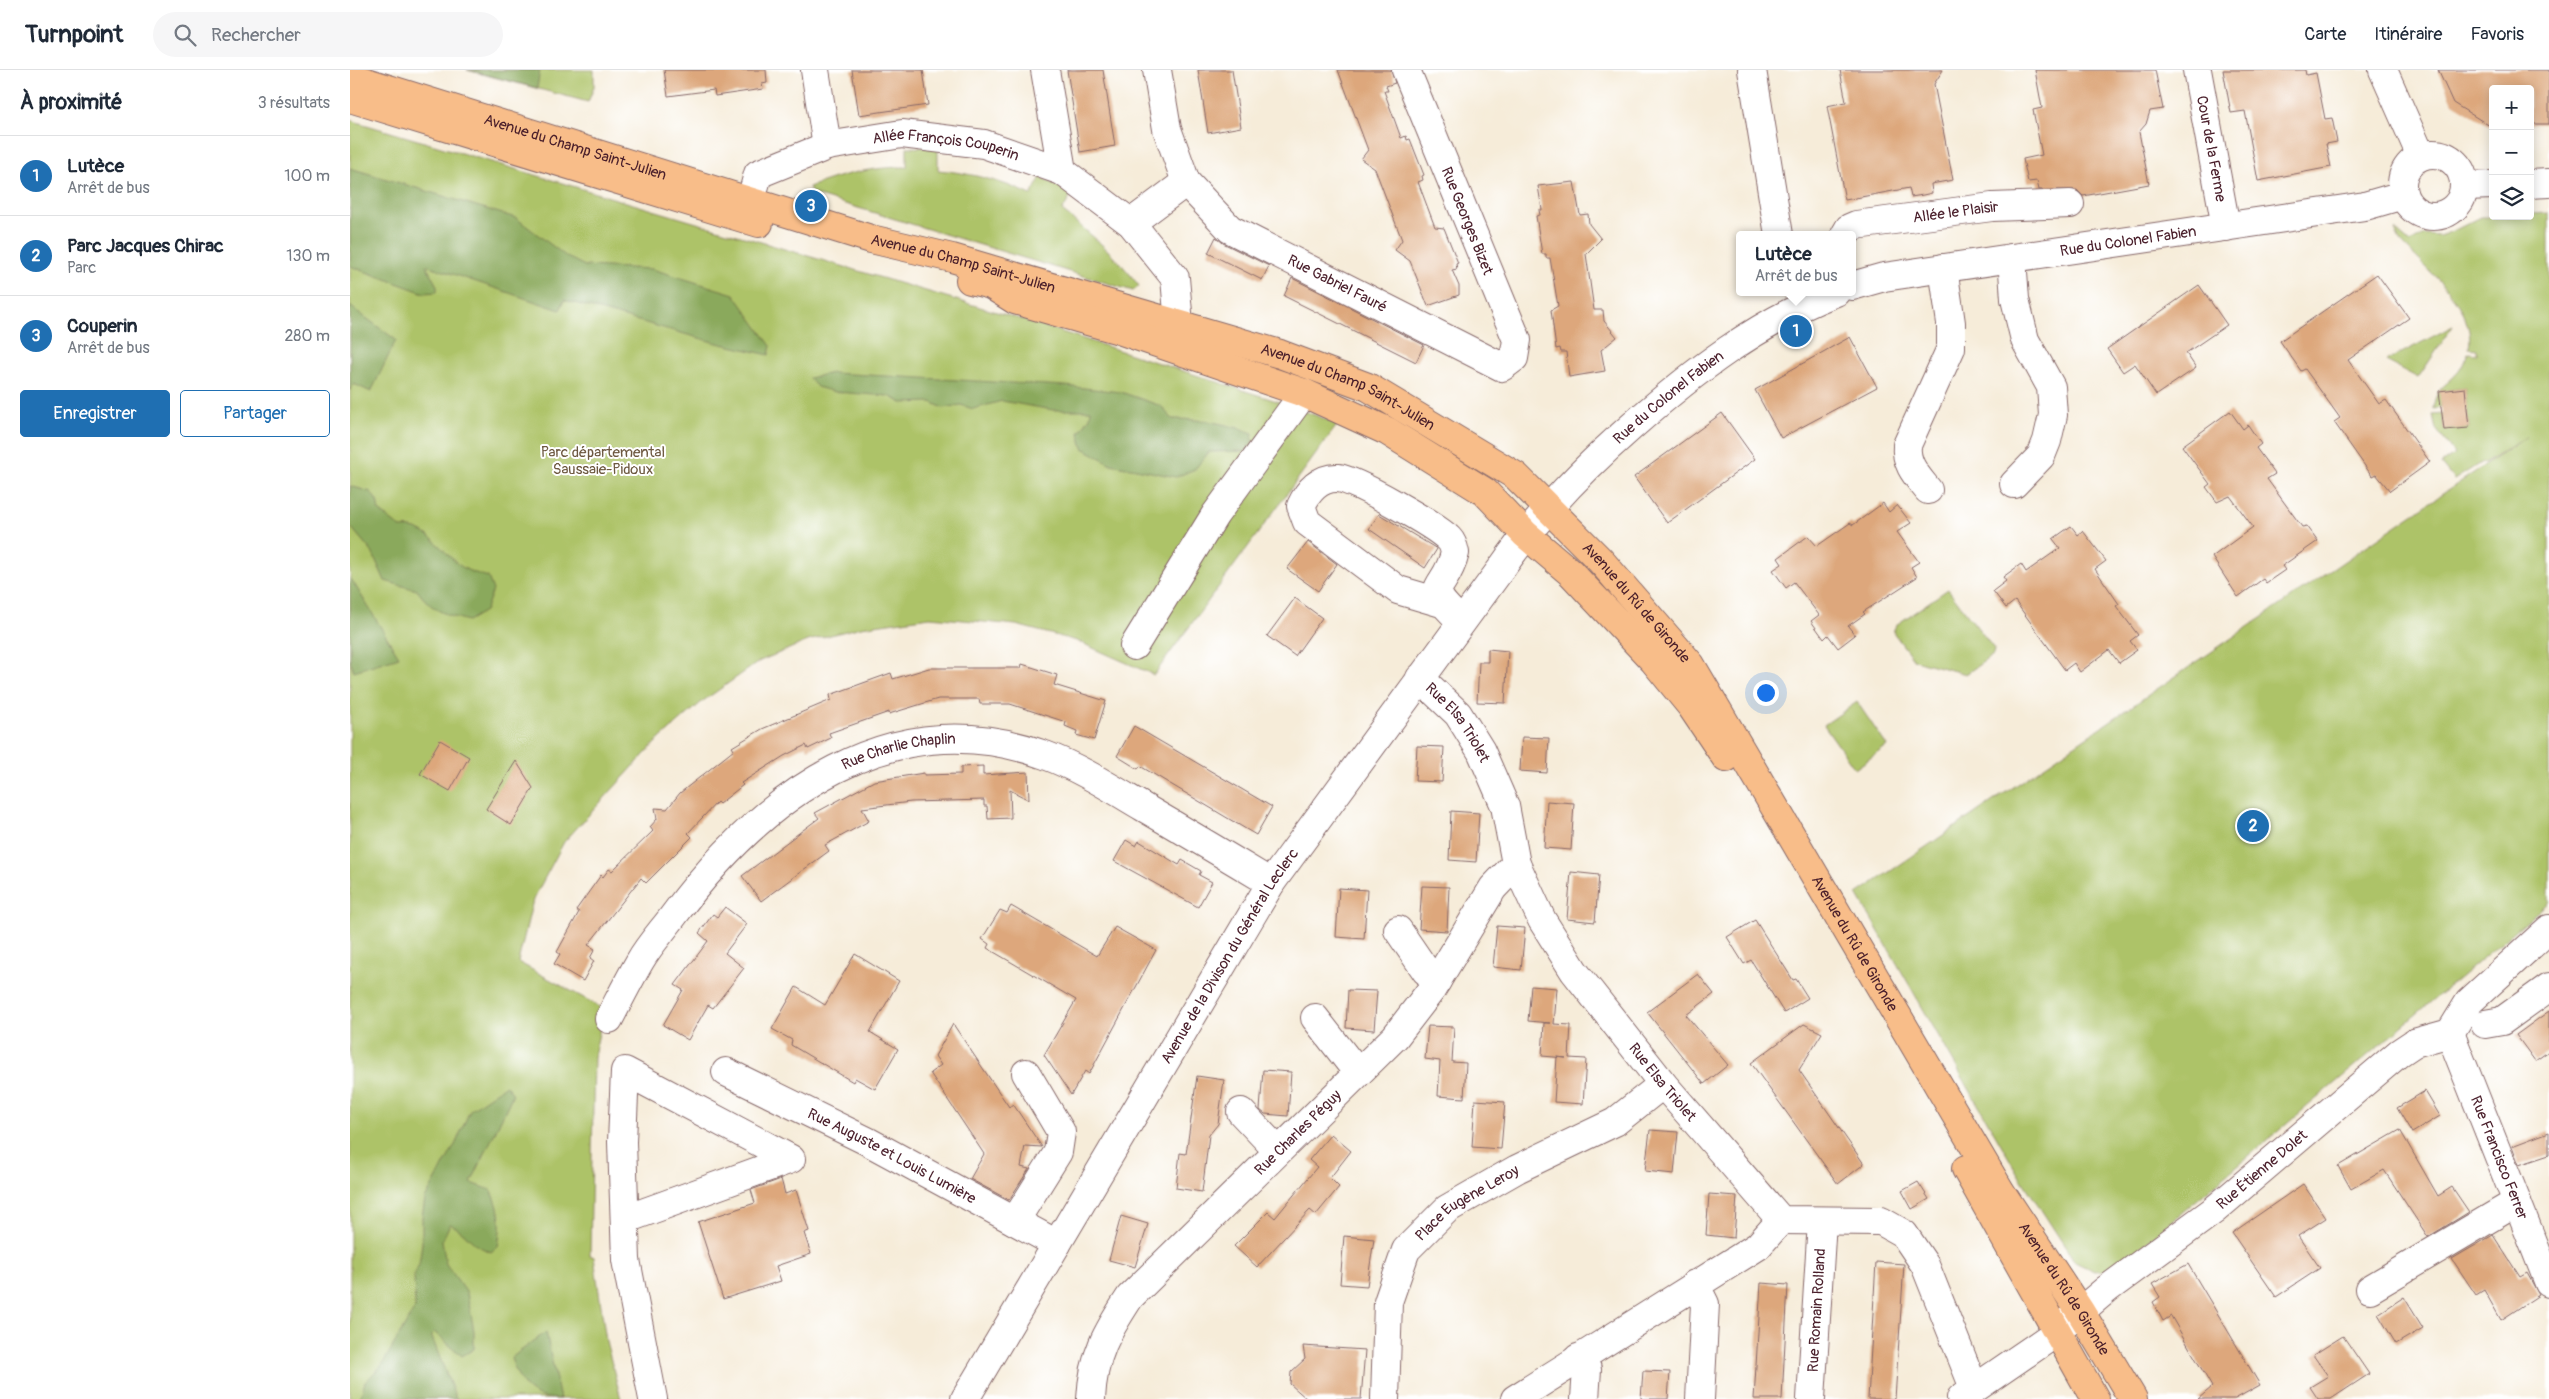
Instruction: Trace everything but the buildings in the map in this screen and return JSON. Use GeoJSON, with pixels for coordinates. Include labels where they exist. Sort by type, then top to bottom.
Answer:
{"type":"FeatureCollection","features":[{"type":"Feature","properties":{"kind":"main road","name":"Avenue du Champ Saint-Julien"},"geometry":{"type":"LineString","coordinates":[[350,77],[751,200],[871,239],[952,258],[1280,354],[1368,388],[1516,476],[1548,508]]}},
{"type":"Feature","properties":{"kind":"main road","name":"Avenue du Champ Saint-Julien"},"geometry":{"type":"LineString","coordinates":[[350,98],[799,235],[899,259],[991,285],[1015,300],[1151,340],[1304,393],[1387,431],[1485,492],[1525,534]]}},
{"type":"Feature","properties":{"kind":"main road"},"geometry":{"type":"LineString","coordinates":[[751,200],[762,216],[799,235]]}},
{"type":"Feature","properties":{"kind":"main road"},"geometry":{"type":"LineString","coordinates":[[1151,340],[1179,324]]}},
{"type":"Feature","properties":{"kind":"main road","name":"Avenue du Rû de Gironde"},"geometry":{"type":"LineString","coordinates":[[1548,508],[1600,560],[1691,664],[2001,1192],[2080,1311],[2133,1399]]}},
{"type":"Feature","properties":{"kind":"main road","name":"Avenue du Rû de Gironde"},"geometry":{"type":"LineString","coordinates":[[1525,534],[1570,573],[1654,661],[1690,706],[1746,788],[2095,1399]]}},
{"type":"Feature","properties":{"kind":"street"},"geometry":{"type":"LineString","coordinates":[[816,70],[827,146]]}},
{"type":"Feature","properties":{"kind":"street"},"geometry":{"type":"LineString","coordinates":[[1045,70],[1062,171]]}},
{"type":"Feature","properties":{"kind":"street","name":"Rue Gabriel Fauré"},"geometry":{"type":"LineString","coordinates":[[1157,70],[1167,129],[1186,182],[1230,229],[1502,367]]}},
{"type":"Feature","properties":{"kind":"street","name":"Rue Georges Bizet"},"geometry":{"type":"LineString","coordinates":[[1406,70],[1517,340],[1514,358],[1502,367]]}},
{"type":"Feature","properties":{"kind":"street"},"geometry":{"type":"LineString","coordinates":[[1752,70],[1778,231]]}},
{"type":"Feature","properties":{"kind":"street","name":"Cour de la Ferme"},"geometry":{"type":"LineString","coordinates":[[2197,70],[2226,227]]}},
{"type":"Feature","properties":{"kind":"street"},"geometry":{"type":"LineString","coordinates":[[2383,70],[2421,156]]}},
{"type":"Feature","properties":{"kind":"street","name":"Allée François Couperin"},"geometry":{"type":"LineString","coordinates":[[751,200],[758,174],[827,146],[902,134],[984,144],[1062,171],[1130,223],[1174,278],[1179,324]]}},
{"type":"Feature","properties":{"kind":"street"},"geometry":{"type":"LineString","coordinates":[[2442,155],[2451,159],[2459,166],[2465,186],[2463,197],[2457,206],[2438,216],[2427,216],[2417,212],[2409,205],[2404,195],[2402,184],[2404,172],[2411,163],[2421,156],[2442,155]]}},
{"type":"Feature","properties":{"kind":"street"},"geometry":{"type":"LineString","coordinates":[[1130,223],[1186,182]]}},
{"type":"Feature","properties":{"kind":"street"},"geometry":{"type":"LineString","coordinates":[[2534,184],[2549,183]]}},
{"type":"Feature","properties":{"kind":"street"},"geometry":{"type":"LineString","coordinates":[[2465,186],[2489,185]]}},
{"type":"Feature","properties":{"kind":"street","name":"Rue du Colonel Fabien"},"geometry":{"type":"LineString","coordinates":[[1856,285],[1874,278],[2365,206],[2404,195]]}},
{"type":"Feature","properties":{"kind":"street","name":"Allée le Plaisir"},"geometry":{"type":"LineString","coordinates":[[1847,231],[1856,225],[1992,207],[2070,204]]}},
{"type":"Feature","properties":{"kind":"street"},"geometry":{"type":"LineString","coordinates":[[2012,258],[2015,299],[2025,340],[2051,387],[2053,415],[2047,441],[2041,456],[2014,484]]}},
{"type":"Feature","properties":{"kind":"street"},"geometry":{"type":"LineString","coordinates":[[1928,490],[1906,458],[1906,452],[1907,445],[1951,348],[1951,323],[1943,268]]}},
{"type":"Feature","properties":{"kind":"street","name":"Rue du Colonel Fabien"},"geometry":{"type":"LineString","coordinates":[[1525,534],[1583,470],[1678,385],[1798,299],[1814,296]]}},
{"type":"Feature","properties":{"kind":"street"},"geometry":{"type":"LineString","coordinates":[[1134,646],[1215,515],[1304,393]]}},
{"type":"Feature","properties":{"kind":"street"},"geometry":{"type":"LineString","coordinates":[[1332,479],[1352,482],[1389,500],[1449,539],[1455,553],[1450,569],[1438,584],[1438,595],[1452,612],[1398,590],[1307,522],[1302,516],[1301,506],[1315,486],[1332,479]]}},
{"type":"Feature","properties":{"kind":"street","name":"Avenue de la Divison du Général Leclerc"},"geometry":{"type":"LineString","coordinates":[[965,1399],[1271,883],[1420,678],[1452,612],[1502,569],[1525,534]]}},
{"type":"Feature","properties":{"kind":"street","name":"Rue Elsa Triolet"},"geometry":{"type":"LineString","coordinates":[[1420,678],[1458,714],[1481,751],[1505,806],[1516,864],[1542,920],[1574,972],[1663,1084],[1780,1220]]}},
{"type":"Feature","properties":{"kind":"street","name":"Rue Charlie Chaplin"},"geometry":{"type":"LineString","coordinates":[[609,1019],[640,960],[688,896],[744,835],[782,802],[829,771],[851,760],[899,746],[942,740],[983,740],[1045,755],[1085,773],[1271,883]]}},
{"type":"Feature","properties":{"kind":"street","name":"Rue Charles Péguy"},"geometry":{"type":"LineString","coordinates":[[1090,1399],[1092,1374],[1106,1333],[1130,1296],[1394,1037],[1437,981],[1493,888],[1516,864]]}},
{"type":"Feature","properties":{"kind":"street"},"geometry":{"type":"LineString","coordinates":[[2450,1032],[2469,1002],[2549,929]]}},
{"type":"Feature","properties":{"kind":"street"},"geometry":{"type":"LineString","coordinates":[[1398,930],[1426,971],[1437,981]]}},
{"type":"Feature","properties":{"kind":"street"},"geometry":{"type":"LineString","coordinates":[[2485,1024],[2502,1021],[2549,987]]}},
{"type":"Feature","properties":{"kind":"street"},"geometry":{"type":"LineString","coordinates":[[1315,1018],[1358,1072]]}},
{"type":"Feature","properties":{"kind":"street","name":"Rue Étienne Dolet"},"geometry":{"type":"LineString","coordinates":[[1967,1394],[2056,1332],[2080,1311],[2213,1211],[2399,1053],[2414,1044],[2450,1032]]}},
{"type":"Feature","properties":{"kind":"street","name":"Rue Francisco Ferrer"},"geometry":{"type":"LineString","coordinates":[[2450,1032],[2549,1283]]}},
{"type":"Feature","properties":{"kind":"street"},"geometry":{"type":"LineString","coordinates":[[626,1220],[790,1159],[625,1071],[622,1142],[626,1260],[653,1399]]}},
{"type":"Feature","properties":{"kind":"street","name":"Rue Auguste et Louis Lumière"},"geometry":{"type":"LineString","coordinates":[[726,1072],[867,1141],[1057,1244]]}},
{"type":"Feature","properties":{"kind":"street"},"geometry":{"type":"LineString","coordinates":[[1015,1221],[1058,1152],[1061,1132],[1026,1073]]}},
{"type":"Feature","properties":{"kind":"street","name":"Place Eugène Leroy"},"geometry":{"type":"LineString","coordinates":[[1385,1399],[1388,1302],[1406,1250],[1447,1208],[1517,1168],[1614,1122],[1663,1084]]}},
{"type":"Feature","properties":{"kind":"street"},"geometry":{"type":"LineString","coordinates":[[1241,1112],[1278,1151]]}},
{"type":"Feature","properties":{"kind":"street"},"geometry":{"type":"LineString","coordinates":[[2370,1288],[2517,1202]]}},
{"type":"Feature","properties":{"kind":"street"},"geometry":{"type":"LineString","coordinates":[[1515,1399],[1758,1246],[1780,1220],[1881,1221],[1904,1234],[1925,1265],[1967,1394]]}},
{"type":"Feature","properties":{"kind":"street","name":"Rue Romain Rolland"},"geometry":{"type":"LineString","coordinates":[[1811,1399],[1822,1221]]}},
{"type":"Feature","properties":{"kind":"street"},"geometry":{"type":"LineString","coordinates":[[1695,1284],[1705,1304],[1700,1399]]}},
{"type":"Feature","properties":{"kind":"street"},"geometry":{"type":"LineString","coordinates":[[1578,1358],[1587,1369],[1585,1399]]}},
{"type":"Feature","properties":{"kind":"green space"},"geometry":{"type":"Polygon","coordinates":[[[467,70],[594,70],[594,87],[588,102],[467,70]]]}},
{"type":"Feature","properties":{"kind":"green space"},"geometry":{"type":"Polygon","coordinates":[[[467,70],[540,70],[537,88],[467,70]]]}},
{"type":"Feature","properties":{"kind":"green space","name":"Parc départemental Saussaie-Pidoux"},"geometry":{"type":"Polygon","coordinates":[[[350,120],[1037,324],[1283,403],[1338,424],[1154,675],[1077,641],[1016,625],[930,617],[861,627],[808,641],[760,661],[703,701],[655,743],[564,842],[533,900],[518,962],[604,1009],[594,1057],[590,1255],[594,1257],[606,1341],[621,1399],[350,1399],[350,120]]]}},
{"type":"Feature","properties":{"kind":"green space"},"geometry":{"type":"Polygon","coordinates":[[[907,147],[938,148],[938,170],[986,178],[1031,195],[1041,177],[1072,194],[1062,211],[1103,246],[1139,286],[1133,291],[812,194],[809,187],[833,178],[882,168],[907,167],[907,147]]]}},
{"type":"Feature","properties":{"kind":"green space"},"geometry":{"type":"Polygon","coordinates":[[[350,168],[516,218],[567,257],[585,266],[652,269],[734,294],[771,346],[769,355],[713,342],[564,300],[560,310],[426,265],[437,286],[437,292],[424,293],[350,266],[350,168]]]}},
{"type":"Feature","properties":{"kind":"green space"},"geometry":{"type":"Polygon","coordinates":[[[2549,213],[2549,902],[2114,1270],[2094,1271],[2075,1262],[2018,1174],[1857,894],[2526,437],[2484,464],[2482,462],[2454,480],[2441,464],[2455,454],[2436,429],[2433,415],[2442,414],[2444,430],[2469,428],[2465,388],[2440,391],[2441,408],[2433,409],[2434,401],[2442,387],[2460,369],[2468,353],[2477,354],[2477,349],[2469,348],[2469,333],[2465,318],[2457,304],[2435,276],[2400,241],[2395,230],[2410,243],[2424,235],[2439,236],[2453,231],[2481,217],[2489,217],[2489,220],[2534,220],[2534,214],[2549,213]]]}},
{"type":"Feature","properties":{"kind":"green space"},"geometry":{"type":"Polygon","coordinates":[[[350,306],[396,340],[371,392],[354,384],[350,390],[350,306]]]}},
{"type":"Feature","properties":{"kind":"green space"},"geometry":{"type":"Polygon","coordinates":[[[2453,326],[2418,378],[2386,361],[2453,326]]]}},
{"type":"Feature","properties":{"kind":"green space"},"geometry":{"type":"Polygon","coordinates":[[[832,373],[1065,386],[1121,392],[1161,406],[1172,419],[1213,422],[1253,433],[1252,442],[1246,451],[1209,452],[1195,469],[1176,477],[1111,464],[1083,448],[1079,433],[1090,417],[1091,410],[1053,410],[1002,401],[973,409],[961,405],[943,408],[931,402],[902,403],[889,396],[835,392],[817,387],[809,378],[832,373]]]}},
{"type":"Feature","properties":{"kind":"green space"},"geometry":{"type":"Polygon","coordinates":[[[350,486],[371,492],[377,501],[379,511],[401,528],[419,530],[462,567],[488,577],[493,590],[485,611],[468,621],[460,619],[445,614],[433,607],[417,590],[385,581],[372,552],[350,526],[350,486]]]}},
{"type":"Feature","properties":{"kind":"green space"},"geometry":{"type":"Polygon","coordinates":[[[350,577],[399,657],[354,671],[350,661],[350,577]]]}},
{"type":"Feature","properties":{"kind":"green space"},"geometry":{"type":"Polygon","coordinates":[[[1948,589],[1994,649],[1993,655],[1966,674],[1914,660],[1893,632],[1896,625],[1948,589]]]}},
{"type":"Feature","properties":{"kind":"green space"},"geometry":{"type":"Polygon","coordinates":[[[1857,702],[1887,746],[1855,769],[1824,725],[1857,702]]]}},
{"type":"Feature","properties":{"kind":"green space"},"geometry":{"type":"Polygon","coordinates":[[[506,1085],[513,1094],[471,1183],[491,1190],[497,1204],[500,1217],[498,1246],[491,1252],[484,1249],[450,1224],[442,1241],[446,1264],[467,1293],[474,1331],[474,1349],[462,1356],[434,1332],[431,1335],[456,1399],[360,1399],[365,1382],[382,1365],[415,1308],[414,1273],[419,1265],[425,1199],[456,1143],[470,1110],[506,1085]]]}},
{"type":"Feature","properties":{"kind":"green space"},"geometry":{"type":"Polygon","coordinates":[[[546,1332],[560,1399],[541,1396],[527,1389],[518,1376],[511,1358],[546,1332]]]}},
{"type":"Feature","properties":{"kind":"place","name":"Couperin"},"geometry":{"type":"Point","coordinates":[811,206]}},
{"type":"Feature","properties":{"kind":"place","name":"Lutèce"},"geometry":{"type":"Point","coordinates":[1796,331]}},
{"type":"Feature","properties":{"kind":"place","name":"Parc Jacques Chirac"},"geometry":{"type":"Point","coordinates":[2253,826]}}]}
